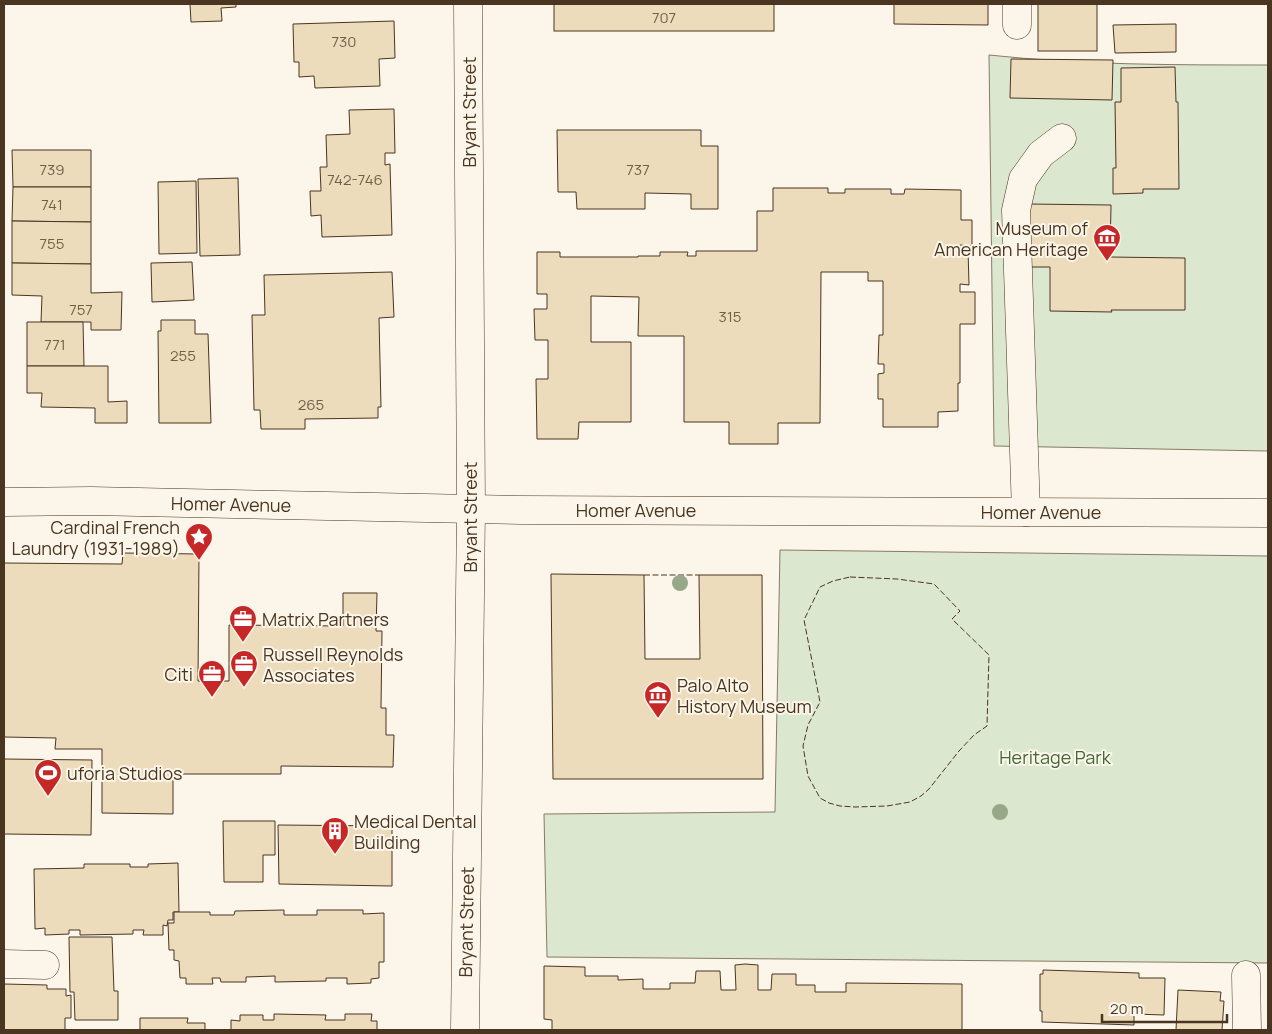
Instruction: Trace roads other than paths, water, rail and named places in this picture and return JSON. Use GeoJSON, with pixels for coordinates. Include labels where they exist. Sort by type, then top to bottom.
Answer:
{"type":"FeatureCollection","features":[{"type":"Feature","properties":{"kind":"street","name":"Bryant Street"},"geometry":{"type":"LineString","coordinates":[[465,1030],[471,510],[468,4]]}},
{"type":"Feature","properties":{"kind":"street"},"geometry":{"type":"LineString","coordinates":[[1026,512],[1016,210],[1023,179],[1041,154],[1062,138]]}},
{"type":"Feature","properties":{"kind":"street","name":"Homer Avenue"},"geometry":{"type":"LineString","coordinates":[[4,502],[91,501],[471,510],[1268,512]]}},
{"type":"Feature","properties":{"kind":"street"},"geometry":{"type":"LineString","coordinates":[[4,964],[46,965]]}},
{"type":"Feature","properties":{"kind":"street"},"geometry":{"type":"LineString","coordinates":[[1246,975],[1247,1030]]}},
{"type":"Feature","properties":{"kind":"place","name":"Museum of American Heritage"},"geometry":{"type":"Point","coordinates":[1107,262]}},
{"type":"Feature","properties":{"kind":"place","name":"Cardinal French Laundry (1931-1989)"},"geometry":{"type":"Point","coordinates":[199,561]}},
{"type":"Feature","properties":{"kind":"place","name":"Matrix Partners"},"geometry":{"type":"Point","coordinates":[243,643]}},
{"type":"Feature","properties":{"kind":"place","name":"Russell Reynolds Associates"},"geometry":{"type":"Point","coordinates":[244,688]}},
{"type":"Feature","properties":{"kind":"place","name":"Citi"},"geometry":{"type":"Point","coordinates":[212,698]}},
{"type":"Feature","properties":{"kind":"place","name":"Palo Alto History Museum"},"geometry":{"type":"Point","coordinates":[658,719]}},
{"type":"Feature","properties":{"kind":"place","name":"uforia Studios"},"geometry":{"type":"Point","coordinates":[48,797]}},
{"type":"Feature","properties":{"kind":"place","name":"Medical Dental Building"},"geometry":{"type":"Point","coordinates":[335,855]}},
{"type":"Feature","properties":{"kind":"park label","name":"Heritage Park"},"geometry":{"type":"Point","coordinates":[1055,757]}}]}
